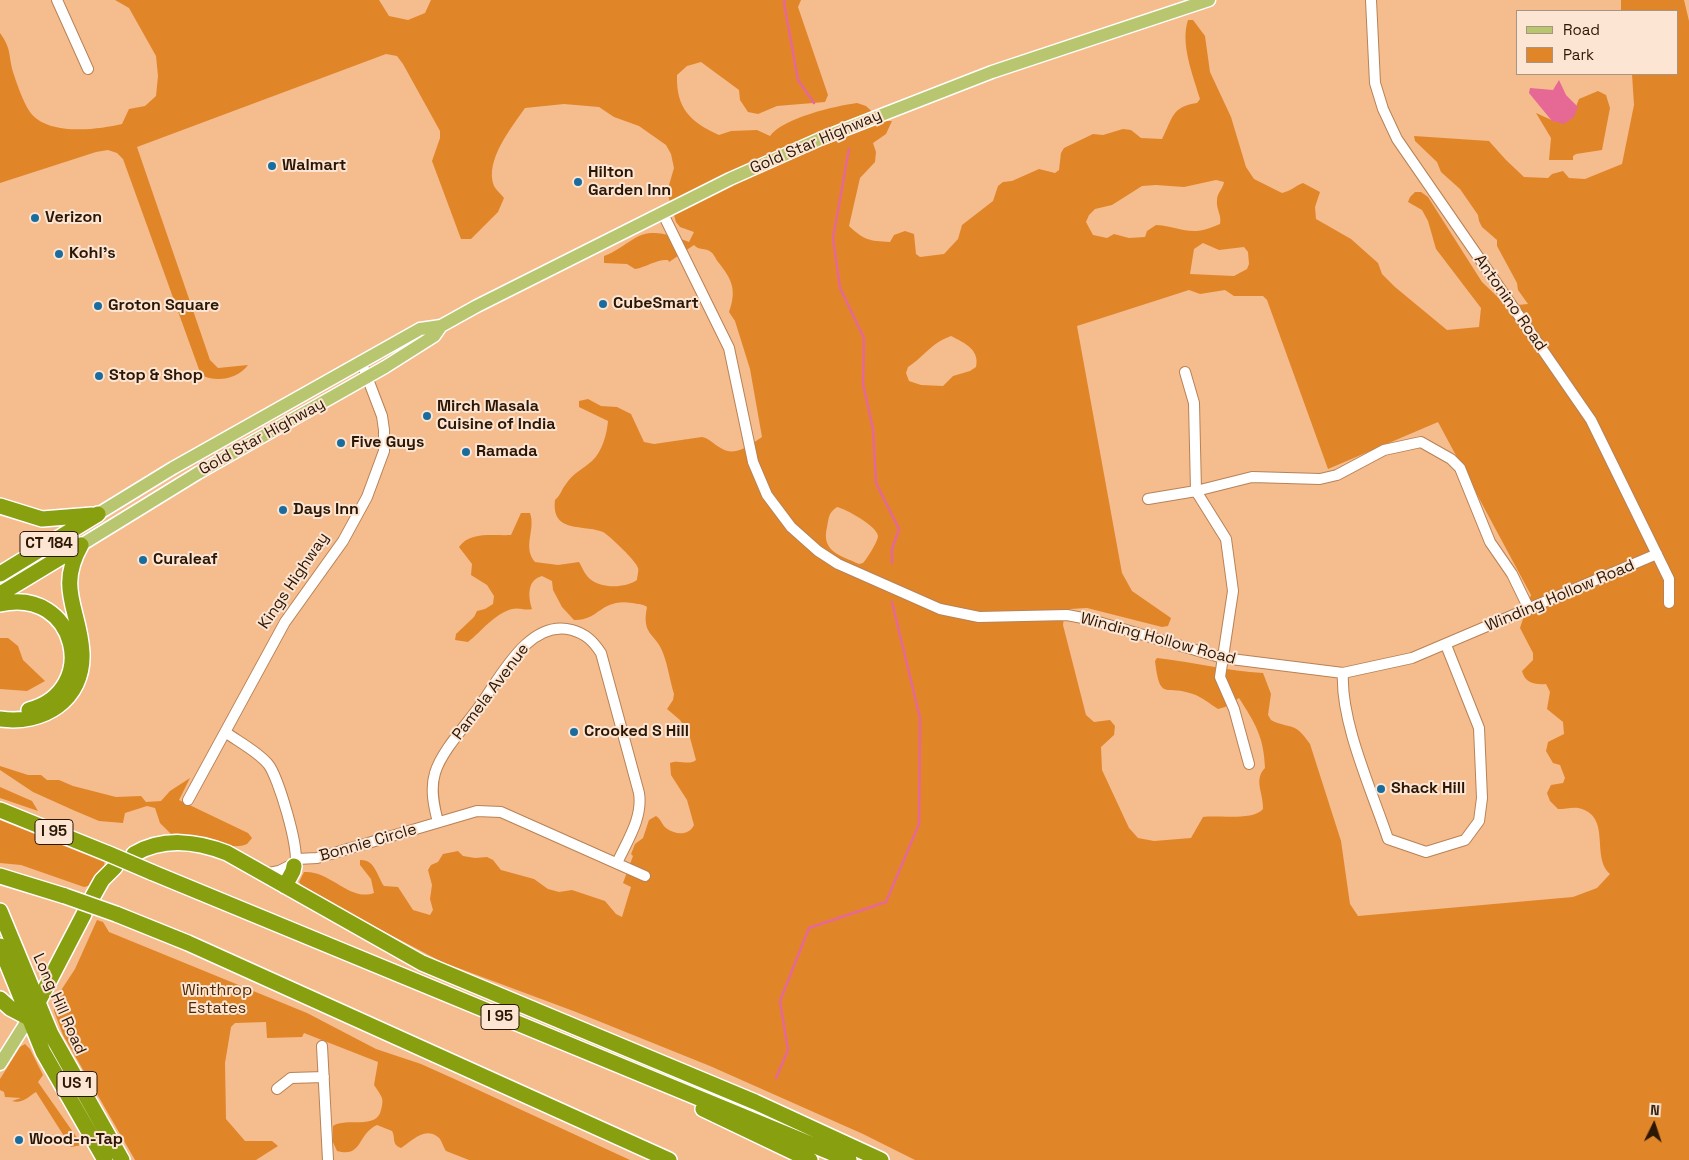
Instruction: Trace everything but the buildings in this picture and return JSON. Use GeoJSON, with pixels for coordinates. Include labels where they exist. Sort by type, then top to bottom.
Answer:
{"type":"FeatureCollection","features":[{"type":"Feature","properties":{"kind":"highway"},"geometry":{"type":"LineString","coordinates":[[0,506],[42,519],[98,514]]}},
{"type":"Feature","properties":{"kind":"highway","name":"CT 184"},"geometry":{"type":"LineString","coordinates":[[0,574],[98,514]]}},
{"type":"Feature","properties":{"kind":"highway"},"geometry":{"type":"LineString","coordinates":[[0,717],[26,720],[46,714],[62,703],[76,684],[81,669],[82,652],[69,584],[72,564],[81,545]]}},
{"type":"Feature","properties":{"kind":"highway","name":"CT 184"},"geometry":{"type":"LineString","coordinates":[[0,594],[81,545]]}},
{"type":"Feature","properties":{"kind":"highway"},"geometry":{"type":"LineString","coordinates":[[0,604],[18,601],[30,602],[52,614],[67,631],[72,658],[65,682],[53,698],[34,708],[0,717]]}},
{"type":"Feature","properties":{"kind":"highway","name":"I 95"},"geometry":{"type":"LineString","coordinates":[[0,810],[112,860],[152,872],[849,1160]]}},
{"type":"Feature","properties":{"kind":"highway"},"geometry":{"type":"LineString","coordinates":[[134,854],[158,845],[191,843],[226,853],[413,958],[459,980],[755,1102],[881,1160]]}},
{"type":"Feature","properties":{"kind":"highway"},"geometry":{"type":"LineString","coordinates":[[93,896],[112,860]]}},
{"type":"Feature","properties":{"kind":"highway"},"geometry":{"type":"LineString","coordinates":[[285,886],[293,871],[295,862]]}},
{"type":"Feature","properties":{"kind":"highway"},"geometry":{"type":"LineString","coordinates":[[3,877],[116,914],[188,943],[669,1160]]}},
{"type":"Feature","properties":{"kind":"highway"},"geometry":{"type":"LineString","coordinates":[[207,895],[343,958],[712,1113],[810,1160]]}},
{"type":"Feature","properties":{"kind":"highway","name":"Long Hill Road"},"geometry":{"type":"LineString","coordinates":[[0,911],[37,1005],[62,1057],[122,1160]]}},
{"type":"Feature","properties":{"kind":"highway"},"geometry":{"type":"LineString","coordinates":[[0,999],[14,1010],[29,1018],[84,914]]}},
{"type":"Feature","properties":{"kind":"highway","name":"Long Hill Road"},"geometry":{"type":"LineString","coordinates":[[0,946],[49,1063],[105,1160]]}},
{"type":"Feature","properties":{"kind":"highway"},"geometry":{"type":"LineString","coordinates":[[25,974],[45,976],[58,966]]}},
{"type":"Feature","properties":{"kind":"highway"},"geometry":{"type":"LineString","coordinates":[[433,1054],[531,1106],[646,1160]]}},
{"type":"Feature","properties":{"kind":"main road","name":"Gold Star Highway"},"geometry":{"type":"LineString","coordinates":[[98,514],[173,468],[420,329],[441,326],[477,306],[730,179],[862,122],[992,72],[1209,0]]}},
{"type":"Feature","properties":{"kind":"main road","name":"Gold Star Highway"},"geometry":{"type":"LineString","coordinates":[[81,545],[198,473],[368,377],[434,336],[441,326]]}},
{"type":"Feature","properties":{"kind":"main road"},"geometry":{"type":"LineString","coordinates":[[0,1064],[29,1018]]}},
{"type":"Feature","properties":{"kind":"street"},"geometry":{"type":"LineString","coordinates":[[56,0],[88,69]]}},
{"type":"Feature","properties":{"kind":"street","name":"Antonino Road"},"geometry":{"type":"LineString","coordinates":[[1372,0],[1376,83],[1383,110],[1397,139],[1591,420],[1669,579],[1669,603]]}},
{"type":"Feature","properties":{"kind":"street","name":"Winding Hollow Road"},"geometry":{"type":"LineString","coordinates":[[663,214],[729,348],[753,462],[767,495],[790,527],[818,551],[838,564],[950,611],[979,617],[1067,615],[1088,619],[1223,658],[1343,673],[1405,660],[1446,645],[1657,554]]}},
{"type":"Feature","properties":{"kind":"street","name":"Kings Highway"},"geometry":{"type":"LineString","coordinates":[[188,800],[285,622],[342,541],[367,497],[384,451],[385,438],[382,416],[361,361]]}},
{"type":"Feature","properties":{"kind":"street"},"geometry":{"type":"LineString","coordinates":[[1185,372],[1194,403],[1196,491],[1226,539],[1233,591],[1220,678],[1234,708],[1249,764]]}},
{"type":"Feature","properties":{"kind":"street"},"geometry":{"type":"LineString","coordinates":[[1148,499],[1196,491],[1252,477],[1320,479],[1336,475],[1384,450],[1421,442],[1451,459],[1460,468],[1490,542],[1512,574],[1530,609]]}},
{"type":"Feature","properties":{"kind":"street","name":"Pamela Avenue"},"geometry":{"type":"LineString","coordinates":[[438,822],[433,788],[439,762],[529,640],[552,628],[567,629],[582,633],[593,641],[601,653],[639,793],[641,803],[638,819],[616,864]]}},
{"type":"Feature","properties":{"kind":"street"},"geometry":{"type":"LineString","coordinates":[[1343,673],[1342,690],[1346,714],[1388,839],[1426,852],[1465,840],[1480,821],[1482,798],[1479,728],[1446,645]]}},
{"type":"Feature","properties":{"kind":"street"},"geometry":{"type":"LineString","coordinates":[[225,732],[269,766],[284,806],[295,862],[264,874]]}},
{"type":"Feature","properties":{"kind":"street"},"geometry":{"type":"LineString","coordinates":[[438,822],[477,811],[501,812],[645,876]]}},
{"type":"Feature","properties":{"kind":"street","name":"Bonnie Circle"},"geometry":{"type":"LineString","coordinates":[[295,862],[317,858],[438,822]]}},
{"type":"Feature","properties":{"kind":"street"},"geometry":{"type":"LineString","coordinates":[[322,1046],[328,1160]]}},
{"type":"Feature","properties":{"kind":"street"},"geometry":{"type":"LineString","coordinates":[[277,1088],[291,1078],[324,1077]]}},
{"type":"Feature","properties":{"kind":"green space"},"geometry":{"type":"Polygon","coordinates":[[[115,0],[379,0],[389,16],[408,20],[425,13],[431,0],[801,0],[798,7],[828,95],[825,102],[777,106],[758,114],[748,112],[740,100],[739,90],[701,62],[687,66],[677,75],[677,87],[682,105],[700,125],[719,135],[731,131],[757,130],[770,136],[797,118],[857,103],[866,106],[882,121],[892,121],[886,134],[873,143],[876,152],[875,162],[860,178],[849,226],[863,237],[877,241],[890,242],[894,235],[905,231],[914,234],[916,254],[920,257],[944,254],[958,239],[962,225],[993,201],[998,186],[1003,182],[1012,181],[1039,169],[1055,173],[1059,170],[1061,153],[1064,148],[1093,134],[1103,135],[1123,129],[1131,130],[1141,138],[1162,139],[1171,119],[1177,111],[1182,107],[1197,103],[1200,99],[1186,49],[1188,20],[1193,20],[1205,36],[1210,72],[1231,117],[1246,167],[1254,179],[1282,193],[1303,183],[1320,192],[1315,207],[1316,219],[1351,239],[1378,263],[1382,274],[1395,287],[1447,330],[1479,327],[1481,308],[1436,249],[1428,221],[1422,210],[1408,202],[1415,192],[1421,192],[1428,197],[1482,282],[1507,306],[1528,304],[1518,290],[1517,283],[1497,246],[1497,240],[1482,227],[1478,215],[1460,189],[1441,172],[1437,162],[1415,141],[1414,136],[1489,141],[1524,177],[1548,178],[1552,174],[1563,171],[1569,178],[1585,179],[1622,164],[1634,105],[1632,75],[1679,75],[1679,10],[1621,10],[1621,0],[1684,0],[1689,21],[1689,1160],[915,1160],[863,1134],[710,1066],[576,1012],[442,962],[305,890],[299,882],[304,872],[323,876],[357,893],[365,895],[374,893],[371,879],[360,865],[360,860],[365,860],[375,869],[384,886],[398,887],[413,910],[430,915],[433,910],[430,899],[432,885],[428,870],[431,865],[438,862],[443,854],[458,851],[463,856],[487,857],[493,860],[501,870],[534,879],[548,889],[559,892],[572,890],[605,901],[616,914],[622,917],[631,887],[623,883],[633,856],[631,854],[635,844],[643,838],[649,820],[656,816],[666,828],[677,833],[685,833],[692,829],[694,825],[687,800],[671,775],[670,763],[693,762],[696,760],[689,734],[680,720],[667,709],[673,700],[674,694],[663,653],[646,624],[647,607],[622,602],[607,606],[589,617],[574,620],[562,607],[553,590],[552,581],[542,576],[537,578],[531,585],[529,594],[532,609],[506,611],[468,642],[455,640],[456,634],[474,617],[477,611],[493,604],[494,596],[487,585],[471,575],[472,564],[459,547],[476,536],[511,535],[521,513],[530,513],[529,544],[531,556],[535,562],[558,565],[579,562],[590,579],[607,586],[626,585],[637,580],[638,569],[636,565],[611,538],[603,532],[563,523],[555,511],[555,500],[572,477],[596,457],[606,431],[608,421],[579,407],[579,401],[588,399],[601,406],[617,407],[631,414],[644,442],[654,444],[702,437],[725,450],[736,451],[762,437],[750,369],[735,321],[729,312],[733,297],[730,279],[711,252],[694,245],[669,262],[668,260],[659,261],[635,269],[627,264],[604,263],[604,256],[646,234],[660,233],[689,242],[694,232],[680,227],[676,222],[667,192],[674,168],[671,154],[666,145],[639,126],[614,117],[599,107],[564,104],[525,108],[507,134],[496,155],[493,166],[494,186],[504,198],[498,212],[471,239],[461,239],[432,161],[440,138],[440,131],[403,64],[397,56],[386,54],[137,147],[210,360],[218,368],[248,365],[239,374],[226,378],[213,379],[201,375],[123,159],[117,153],[108,150],[96,152],[0,183],[0,33],[8,48],[13,72],[30,112],[38,120],[60,128],[86,129],[122,124],[129,109],[145,106],[156,96],[158,76],[156,56],[129,8],[115,0]],[[1216,180],[1184,187],[1142,186],[1112,205],[1095,209],[1089,215],[1086,222],[1093,235],[1107,238],[1114,234],[1129,238],[1145,237],[1147,231],[1156,225],[1194,231],[1209,228],[1220,224],[1217,200],[1224,182],[1216,180]],[[1203,243],[1194,249],[1190,274],[1234,276],[1247,269],[1249,264],[1248,252],[1244,247],[1219,250],[1203,243]],[[1189,290],[1077,326],[1122,573],[1132,591],[1171,618],[1168,626],[1162,627],[1087,608],[1070,609],[1064,617],[1063,625],[1086,715],[1094,722],[1110,720],[1115,726],[1114,735],[1101,747],[1102,770],[1129,828],[1138,838],[1154,841],[1191,838],[1203,817],[1252,815],[1263,809],[1259,782],[1265,768],[1263,748],[1258,731],[1239,698],[1218,709],[1193,694],[1184,691],[1166,690],[1159,682],[1155,661],[1157,658],[1263,673],[1271,694],[1268,715],[1271,720],[1296,728],[1305,736],[1310,744],[1341,841],[1350,904],[1358,916],[1573,897],[1597,888],[1610,874],[1602,858],[1599,829],[1596,821],[1591,814],[1579,808],[1558,809],[1550,801],[1547,793],[1551,785],[1563,783],[1565,778],[1560,765],[1553,763],[1546,751],[1548,742],[1564,734],[1563,722],[1547,709],[1550,692],[1546,684],[1528,681],[1522,671],[1533,660],[1533,653],[1520,628],[1531,595],[1438,422],[1328,469],[1267,300],[1263,296],[1234,296],[1225,290],[1200,294],[1189,290]],[[951,336],[933,346],[908,367],[906,373],[909,381],[921,385],[943,386],[953,376],[970,371],[976,367],[977,361],[974,352],[961,341],[951,336]],[[837,507],[832,511],[829,518],[826,535],[829,547],[845,558],[859,564],[863,563],[870,554],[878,536],[860,518],[837,507]]]}},
{"type":"Feature","properties":{"kind":"green space"},"geometry":{"type":"Polygon","coordinates":[[[1598,91],[1606,95],[1610,108],[1602,150],[1576,154],[1573,156],[1573,160],[1549,160],[1551,138],[1536,113],[1556,122],[1571,119],[1579,99],[1598,91]]]}},
{"type":"Feature","properties":{"kind":"green space"},"geometry":{"type":"Polygon","coordinates":[[[0,638],[8,638],[18,646],[23,660],[45,681],[27,691],[0,689],[0,638]]]}},
{"type":"Feature","properties":{"kind":"green space"},"geometry":{"type":"Polygon","coordinates":[[[0,766],[28,775],[41,775],[47,780],[59,780],[73,786],[116,797],[141,796],[146,802],[161,801],[170,791],[190,778],[179,800],[248,833],[252,838],[247,844],[230,846],[191,836],[171,834],[160,823],[155,808],[147,806],[125,813],[123,823],[99,821],[33,792],[0,770],[0,766]]]}},
{"type":"Feature","properties":{"kind":"green space"},"geometry":{"type":"Polygon","coordinates":[[[0,787],[32,801],[38,811],[0,798],[0,787]]]}},
{"type":"Feature","properties":{"kind":"green space"},"geometry":{"type":"Polygon","coordinates":[[[0,820],[104,862],[105,867],[92,885],[84,887],[21,865],[0,863],[0,820]]]}},
{"type":"Feature","properties":{"kind":"green space","name":"Winthrop Estates"},"geometry":{"type":"Polygon","coordinates":[[[97,920],[103,922],[109,932],[307,1013],[376,1049],[421,1064],[630,1160],[469,1160],[446,1151],[439,1138],[428,1133],[418,1136],[401,1148],[396,1145],[392,1131],[377,1125],[366,1134],[356,1148],[345,1152],[337,1151],[333,1142],[333,1126],[374,1120],[381,1110],[381,1096],[374,1085],[378,1062],[304,1033],[302,1037],[267,1038],[266,1022],[235,1023],[231,1027],[225,1063],[226,1119],[245,1141],[272,1141],[278,1146],[256,1160],[135,1160],[63,1035],[54,1011],[54,1001],[75,969],[97,920]]]}},
{"type":"Feature","properties":{"kind":"green space"},"geometry":{"type":"Polygon","coordinates":[[[25,1044],[30,1049],[43,1075],[38,1082],[82,1145],[71,1147],[36,1092],[25,1100],[16,1102],[12,1101],[21,1098],[5,1097],[4,1092],[0,1090],[0,1079],[20,1047],[25,1044]]]}},
{"type":"Feature","properties":{"kind":"shaded area"},"geometry":{"type":"Polygon","coordinates":[[[1559,80],[1566,95],[1578,107],[1574,117],[1564,124],[1552,121],[1529,93],[1530,88],[1553,90],[1559,80]]]}},
{"type":"Feature","properties":{"kind":"waterway"},"geometry":{"type":"LineString","coordinates":[[785,0],[798,80],[814,103]]}},
{"type":"Feature","properties":{"kind":"waterway"},"geometry":{"type":"LineString","coordinates":[[849,149],[833,238],[840,288],[864,338],[863,384],[873,429],[876,483],[899,529],[892,549],[892,563]]}},
{"type":"Feature","properties":{"kind":"waterway"},"geometry":{"type":"LineString","coordinates":[[776,1078],[788,1050],[780,1001],[809,928],[886,902],[919,824],[920,718],[892,602]]}},
{"type":"Feature","properties":{"kind":"place","name":"Walmart"},"geometry":{"type":"Point","coordinates":[272,166]}},
{"type":"Feature","properties":{"kind":"place","name":"Hilton Garden Inn"},"geometry":{"type":"Point","coordinates":[578,182]}},
{"type":"Feature","properties":{"kind":"place","name":"Verizon"},"geometry":{"type":"Point","coordinates":[35,218]}},
{"type":"Feature","properties":{"kind":"place","name":"Kohl's"},"geometry":{"type":"Point","coordinates":[59,254]}},
{"type":"Feature","properties":{"kind":"place","name":"CubeSmart"},"geometry":{"type":"Point","coordinates":[603,304]}},
{"type":"Feature","properties":{"kind":"place","name":"Groton Square"},"geometry":{"type":"Point","coordinates":[98,306]}},
{"type":"Feature","properties":{"kind":"place","name":"Stop & Shop"},"geometry":{"type":"Point","coordinates":[99,376]}},
{"type":"Feature","properties":{"kind":"place","name":"Mirch Masala Cuisine of India"},"geometry":{"type":"Point","coordinates":[427,416]}},
{"type":"Feature","properties":{"kind":"place","name":"Five Guys"},"geometry":{"type":"Point","coordinates":[341,443]}},
{"type":"Feature","properties":{"kind":"place","name":"Ramada"},"geometry":{"type":"Point","coordinates":[466,452]}},
{"type":"Feature","properties":{"kind":"place","name":"Days Inn"},"geometry":{"type":"Point","coordinates":[283,510]}},
{"type":"Feature","properties":{"kind":"place","name":"Curaleaf"},"geometry":{"type":"Point","coordinates":[143,560]}},
{"type":"Feature","properties":{"kind":"place","name":"Crooked S Hill"},"geometry":{"type":"Point","coordinates":[574,732]}},
{"type":"Feature","properties":{"kind":"place","name":"Shack Hill"},"geometry":{"type":"Point","coordinates":[1381,789]}},
{"type":"Feature","properties":{"kind":"place","name":"Wood-n-Tap"},"geometry":{"type":"Point","coordinates":[19,1140]}}]}
